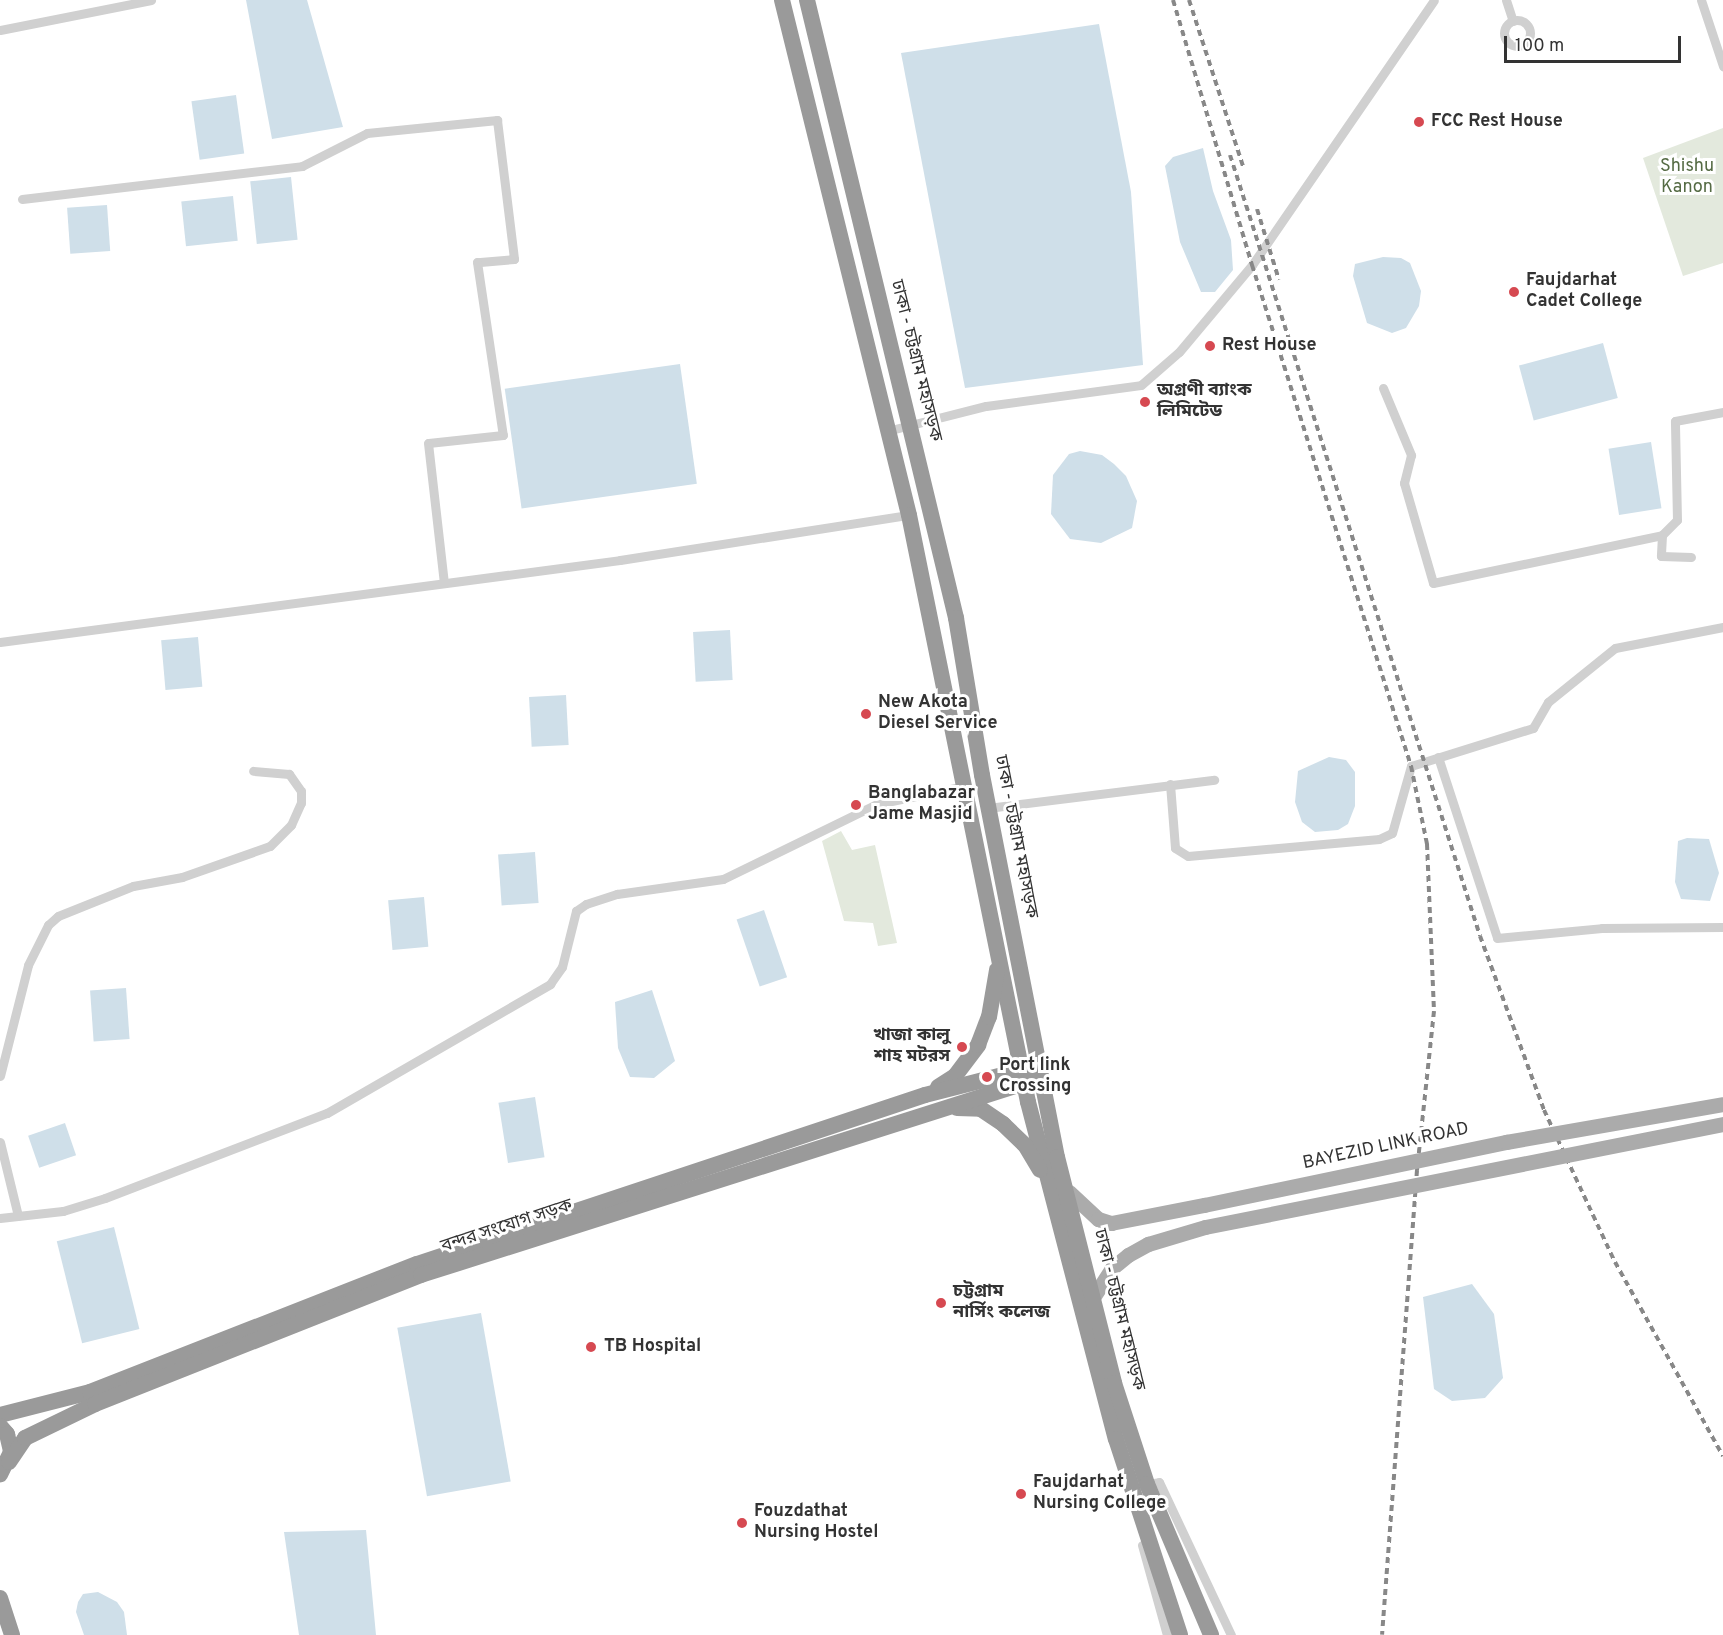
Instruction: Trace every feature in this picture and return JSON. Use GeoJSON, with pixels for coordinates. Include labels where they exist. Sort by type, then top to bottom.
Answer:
{"type":"FeatureCollection","features":[{"type":"Feature","properties":{"kind":"highway","name":"ঢাকা - চট্টগ্রাম মহাসড়ক"},"geometry":{"type":"LineString","coordinates":[[782,0],[909,515],[999,948],[1022,1077],[1049,1186],[1116,1438],[1211,1635]]}},
{"type":"Feature","properties":{"kind":"highway","name":"ঢাকা - চট্টগ্রাম মহাসড়ক"},"geometry":{"type":"LineString","coordinates":[[807,0],[956,618],[988,808],[1039,1073],[1139,1486],[1180,1635]]}},
{"type":"Feature","properties":{"kind":"highway"},"geometry":{"type":"LineString","coordinates":[[925,1095],[955,1076],[978,1045],[995,988],[999,948]]}},
{"type":"Feature","properties":{"kind":"highway","name":"বন্দর সংযোগ সড়ক"},"geometry":{"type":"LineString","coordinates":[[0,1415],[90,1392],[417,1264],[925,1095],[1039,1073]]}},
{"type":"Feature","properties":{"kind":"highway","name":"বন্দর সংযোগ সড়ক"},"geometry":{"type":"LineString","coordinates":[[3,1472],[25,1438],[94,1404],[421,1275],[931,1112],[1022,1077]]}},
{"type":"Feature","properties":{"kind":"highway"},"geometry":{"type":"LineString","coordinates":[[931,1112],[981,1109],[1003,1124],[1025,1145],[1049,1186]]}},
{"type":"Feature","properties":{"kind":"highway"},"geometry":{"type":"LineString","coordinates":[[0,1426],[10,1443],[3,1472]]}},
{"type":"Feature","properties":{"kind":"highway"},"geometry":{"type":"LineString","coordinates":[[0,1598],[12,1635]]}},
{"type":"Feature","properties":{"kind":"main road","name":"BAYEZID LINK ROAD"},"geometry":{"type":"LineString","coordinates":[[1069,1192],[1098,1219],[1111,1223],[1506,1142],[1723,1104]]}},
{"type":"Feature","properties":{"kind":"main road"},"geometry":{"type":"LineString","coordinates":[[1094,1296],[1119,1261],[1148,1244],[1205,1227],[1723,1124]]}},
{"type":"Feature","properties":{"kind":"street"},"geometry":{"type":"LineString","coordinates":[[0,30],[151,0]]}},
{"type":"Feature","properties":{"kind":"street"},"geometry":{"type":"LineString","coordinates":[[887,431],[986,406],[1142,385],[1179,352],[1252,265],[1434,0]]}},
{"type":"Feature","properties":{"kind":"street"},"geometry":{"type":"LineString","coordinates":[[1506,0],[1513,21]]}},
{"type":"Feature","properties":{"kind":"street"},"geometry":{"type":"LineString","coordinates":[[1701,0],[1723,66]]}},
{"type":"Feature","properties":{"kind":"street"},"geometry":{"type":"LineString","coordinates":[[22,199],[302,166],[367,134],[497,120],[514,259],[477,262],[503,435],[428,443],[444,583]]}},
{"type":"Feature","properties":{"kind":"street"},"geometry":{"type":"LineString","coordinates":[[1383,388],[1410,455],[1404,483],[1433,582],[1662,535],[1677,520],[1675,421],[1723,412]]}},
{"type":"Feature","properties":{"kind":"street"},"geometry":{"type":"LineString","coordinates":[[0,642],[444,583],[909,515]]}},
{"type":"Feature","properties":{"kind":"street"},"geometry":{"type":"LineString","coordinates":[[1660,566],[1662,535]]}},
{"type":"Feature","properties":{"kind":"street"},"geometry":{"type":"LineString","coordinates":[[1661,556],[1691,557]]}},
{"type":"Feature","properties":{"kind":"street"},"geometry":{"type":"LineString","coordinates":[[1170,784],[1175,848],[1188,856],[1379,839],[1392,833],[1411,766],[1533,728],[1548,702],[1615,648],[1723,627]]}},
{"type":"Feature","properties":{"kind":"street"},"geometry":{"type":"LineString","coordinates":[[1438,757],[1497,938],[1602,928],[1723,927]]}},
{"type":"Feature","properties":{"kind":"street"},"geometry":{"type":"LineString","coordinates":[[0,1076],[28,966],[48,925],[58,916],[133,886],[182,877],[270,846],[291,825],[301,803],[301,791],[289,774],[254,771]]}},
{"type":"Feature","properties":{"kind":"street"},"geometry":{"type":"LineString","coordinates":[[988,808],[1214,780]]}},
{"type":"Feature","properties":{"kind":"street"},"geometry":{"type":"LineString","coordinates":[[0,1218],[63,1211],[105,1198],[327,1113],[550,984],[562,967],[576,911],[586,903],[617,894],[723,879],[877,804],[965,786]]}},
{"type":"Feature","properties":{"kind":"street"},"geometry":{"type":"LineString","coordinates":[[0,1142],[18,1216]]}},
{"type":"Feature","properties":{"kind":"street"},"geometry":{"type":"LineString","coordinates":[[1116,1438],[1124,1482],[1167,1635]]}},
{"type":"Feature","properties":{"kind":"street"},"geometry":{"type":"LineString","coordinates":[[1139,1486],[1159,1482],[1231,1635]]}},
{"type":"Feature","properties":{"kind":"green space","name":"Shishu Kanon"},"geometry":{"type":"Polygon","coordinates":[[[1723,128],[1723,263],[1683,276],[1643,158],[1723,128]]]}},
{"type":"Feature","properties":{"kind":"green space"},"geometry":{"type":"Polygon","coordinates":[[[841,831],[852,850],[875,845],[897,943],[878,946],[873,923],[844,921],[822,841],[841,831]]]}},
{"type":"Feature","properties":{"kind":"shaded area"},"geometry":{"type":"Polygon","coordinates":[[[246,0],[307,0],[343,127],[272,139],[246,0]]]}},
{"type":"Feature","properties":{"kind":"shaded area"},"geometry":{"type":"Polygon","coordinates":[[[1099,24],[1131,192],[1143,365],[965,388],[901,53],[1099,24]]]}},
{"type":"Feature","properties":{"kind":"shaded area"},"geometry":{"type":"Polygon","coordinates":[[[236,95],[244,153],[200,160],[191,101],[236,95]]]}},
{"type":"Feature","properties":{"kind":"shaded area"},"geometry":{"type":"Polygon","coordinates":[[[1203,148],[1213,191],[1231,240],[1233,270],[1215,292],[1201,292],[1180,242],[1165,166],[1173,157],[1203,148]]]}},
{"type":"Feature","properties":{"kind":"shaded area"},"geometry":{"type":"Polygon","coordinates":[[[291,177],[298,240],[257,244],[250,181],[291,177]]]}},
{"type":"Feature","properties":{"kind":"shaded area"},"geometry":{"type":"Polygon","coordinates":[[[233,196],[238,241],[186,246],[181,201],[233,196]]]}},
{"type":"Feature","properties":{"kind":"shaded area"},"geometry":{"type":"Polygon","coordinates":[[[107,205],[110,251],[70,254],[67,208],[107,205]]]}},
{"type":"Feature","properties":{"kind":"shaded area"},"geometry":{"type":"Polygon","coordinates":[[[1383,257],[1401,258],[1410,263],[1421,291],[1419,306],[1406,328],[1392,333],[1367,323],[1353,276],[1355,264],[1383,257]]]}},
{"type":"Feature","properties":{"kind":"shaded area"},"geometry":{"type":"Polygon","coordinates":[[[1603,343],[1618,398],[1534,421],[1519,366],[1603,343]]]}},
{"type":"Feature","properties":{"kind":"shaded area"},"geometry":{"type":"Polygon","coordinates":[[[680,364],[697,484],[522,508],[505,389],[680,364]]]}},
{"type":"Feature","properties":{"kind":"shaded area"},"geometry":{"type":"Polygon","coordinates":[[[1651,442],[1661,508],[1619,515],[1609,449],[1651,442]]]}},
{"type":"Feature","properties":{"kind":"shaded area"},"geometry":{"type":"Polygon","coordinates":[[[1080,451],[1102,455],[1114,464],[1126,476],[1137,501],[1132,528],[1101,543],[1070,539],[1051,514],[1053,475],[1069,454],[1080,451]]]}},
{"type":"Feature","properties":{"kind":"shaded area"},"geometry":{"type":"Polygon","coordinates":[[[730,630],[733,680],[696,682],[693,632],[730,630]]]}},
{"type":"Feature","properties":{"kind":"shaded area"},"geometry":{"type":"Polygon","coordinates":[[[198,637],[202,687],[165,690],[161,640],[198,637]]]}},
{"type":"Feature","properties":{"kind":"shaded area"},"geometry":{"type":"Polygon","coordinates":[[[566,695],[569,745],[532,747],[529,697],[566,695]]]}},
{"type":"Feature","properties":{"kind":"shaded area"},"geometry":{"type":"Polygon","coordinates":[[[1329,757],[1346,760],[1355,772],[1355,806],[1348,824],[1338,830],[1315,832],[1302,822],[1295,802],[1298,771],[1329,757]]]}},
{"type":"Feature","properties":{"kind":"shaded area"},"geometry":{"type":"Polygon","coordinates":[[[1687,838],[1709,839],[1719,873],[1710,901],[1681,899],[1675,882],[1678,841],[1687,838]]]}},
{"type":"Feature","properties":{"kind":"shaded area"},"geometry":{"type":"Polygon","coordinates":[[[535,852],[539,903],[502,905],[498,855],[535,852]]]}},
{"type":"Feature","properties":{"kind":"shaded area"},"geometry":{"type":"Polygon","coordinates":[[[424,897],[428,947],[392,950],[388,900],[424,897]]]}},
{"type":"Feature","properties":{"kind":"shaded area"},"geometry":{"type":"Polygon","coordinates":[[[764,910],[787,977],[760,987],[737,919],[764,910]]]}},
{"type":"Feature","properties":{"kind":"shaded area"},"geometry":{"type":"Polygon","coordinates":[[[126,988],[130,1039],[94,1041],[90,991],[126,988]]]}},
{"type":"Feature","properties":{"kind":"shaded area"},"geometry":{"type":"Polygon","coordinates":[[[652,990],[675,1061],[654,1078],[630,1077],[618,1048],[615,1002],[652,990]]]}},
{"type":"Feature","properties":{"kind":"shaded area"},"geometry":{"type":"Polygon","coordinates":[[[535,1097],[545,1157],[508,1163],[498,1103],[535,1097]]]}},
{"type":"Feature","properties":{"kind":"shaded area"},"geometry":{"type":"Polygon","coordinates":[[[65,1123],[76,1155],[39,1168],[28,1136],[65,1123]]]}},
{"type":"Feature","properties":{"kind":"shaded area"},"geometry":{"type":"Polygon","coordinates":[[[114,1227],[139,1329],[82,1343],[57,1241],[114,1227]]]}},
{"type":"Feature","properties":{"kind":"shaded area"},"geometry":{"type":"Polygon","coordinates":[[[1472,1284],[1494,1314],[1503,1378],[1485,1398],[1452,1401],[1434,1389],[1423,1297],[1472,1284]]]}},
{"type":"Feature","properties":{"kind":"shaded area"},"geometry":{"type":"Polygon","coordinates":[[[481,1313],[511,1481],[427,1496],[397,1328],[481,1313]]]}},
{"type":"Feature","properties":{"kind":"shaded area"},"geometry":{"type":"Polygon","coordinates":[[[366,1530],[376,1635],[299,1635],[284,1532],[366,1530]]]}},
{"type":"Feature","properties":{"kind":"shaded area"},"geometry":{"type":"Polygon","coordinates":[[[98,1592],[117,1602],[124,1612],[127,1635],[84,1635],[76,1612],[78,1602],[83,1594],[98,1592]]]}},
{"type":"Feature","properties":{"kind":"railway"},"geometry":{"type":"LineString","coordinates":[[1173,0],[1252,265],[1411,766],[1427,844],[1434,1011],[1417,1170],[1382,1635]]}},
{"type":"Feature","properties":{"kind":"railway"},"geometry":{"type":"LineString","coordinates":[[1189,0],[1243,166]]}},
{"type":"Feature","properties":{"kind":"railway"},"geometry":{"type":"LineString","coordinates":[[1230,155],[1480,936],[1544,1110],[1615,1262],[1723,1456]]}},
{"type":"Feature","properties":{"kind":"railway"},"geometry":{"type":"LineString","coordinates":[[1257,209],[1279,280]]}},
{"type":"Feature","properties":{"kind":"place","name":"FCC Rest House"},"geometry":{"type":"Point","coordinates":[1419,122]}},
{"type":"Feature","properties":{"kind":"place","name":"Faujdarhat Cadet College"},"geometry":{"type":"Point","coordinates":[1514,292]}},
{"type":"Feature","properties":{"kind":"place","name":"Rest House"},"geometry":{"type":"Point","coordinates":[1210,346]}},
{"type":"Feature","properties":{"kind":"place","name":"অগ্রণী ব্যাংক লিমিটেড"},"geometry":{"type":"Point","coordinates":[1145,402]}},
{"type":"Feature","properties":{"kind":"place","name":"New Akota Diesel Service"},"geometry":{"type":"Point","coordinates":[866,714]}},
{"type":"Feature","properties":{"kind":"place","name":"Banglabazar Jame Masjid"},"geometry":{"type":"Point","coordinates":[856,805]}},
{"type":"Feature","properties":{"kind":"place","name":"খাজা কালু শাহ মটরস"},"geometry":{"type":"Point","coordinates":[962,1047]}},
{"type":"Feature","properties":{"kind":"place","name":"Port link Crossing"},"geometry":{"type":"Point","coordinates":[987,1077]}},
{"type":"Feature","properties":{"kind":"place","name":"চট্টগ্রাম নার্সিং কলেজ"},"geometry":{"type":"Point","coordinates":[941,1303]}},
{"type":"Feature","properties":{"kind":"place","name":"TB Hospital"},"geometry":{"type":"Point","coordinates":[591,1347]}},
{"type":"Feature","properties":{"kind":"place","name":"Faujdarhat Nursing College"},"geometry":{"type":"Point","coordinates":[1021,1494]}},
{"type":"Feature","properties":{"kind":"place","name":"Fouzdathat Nursing Hostel"},"geometry":{"type":"Point","coordinates":[742,1523]}}]}
